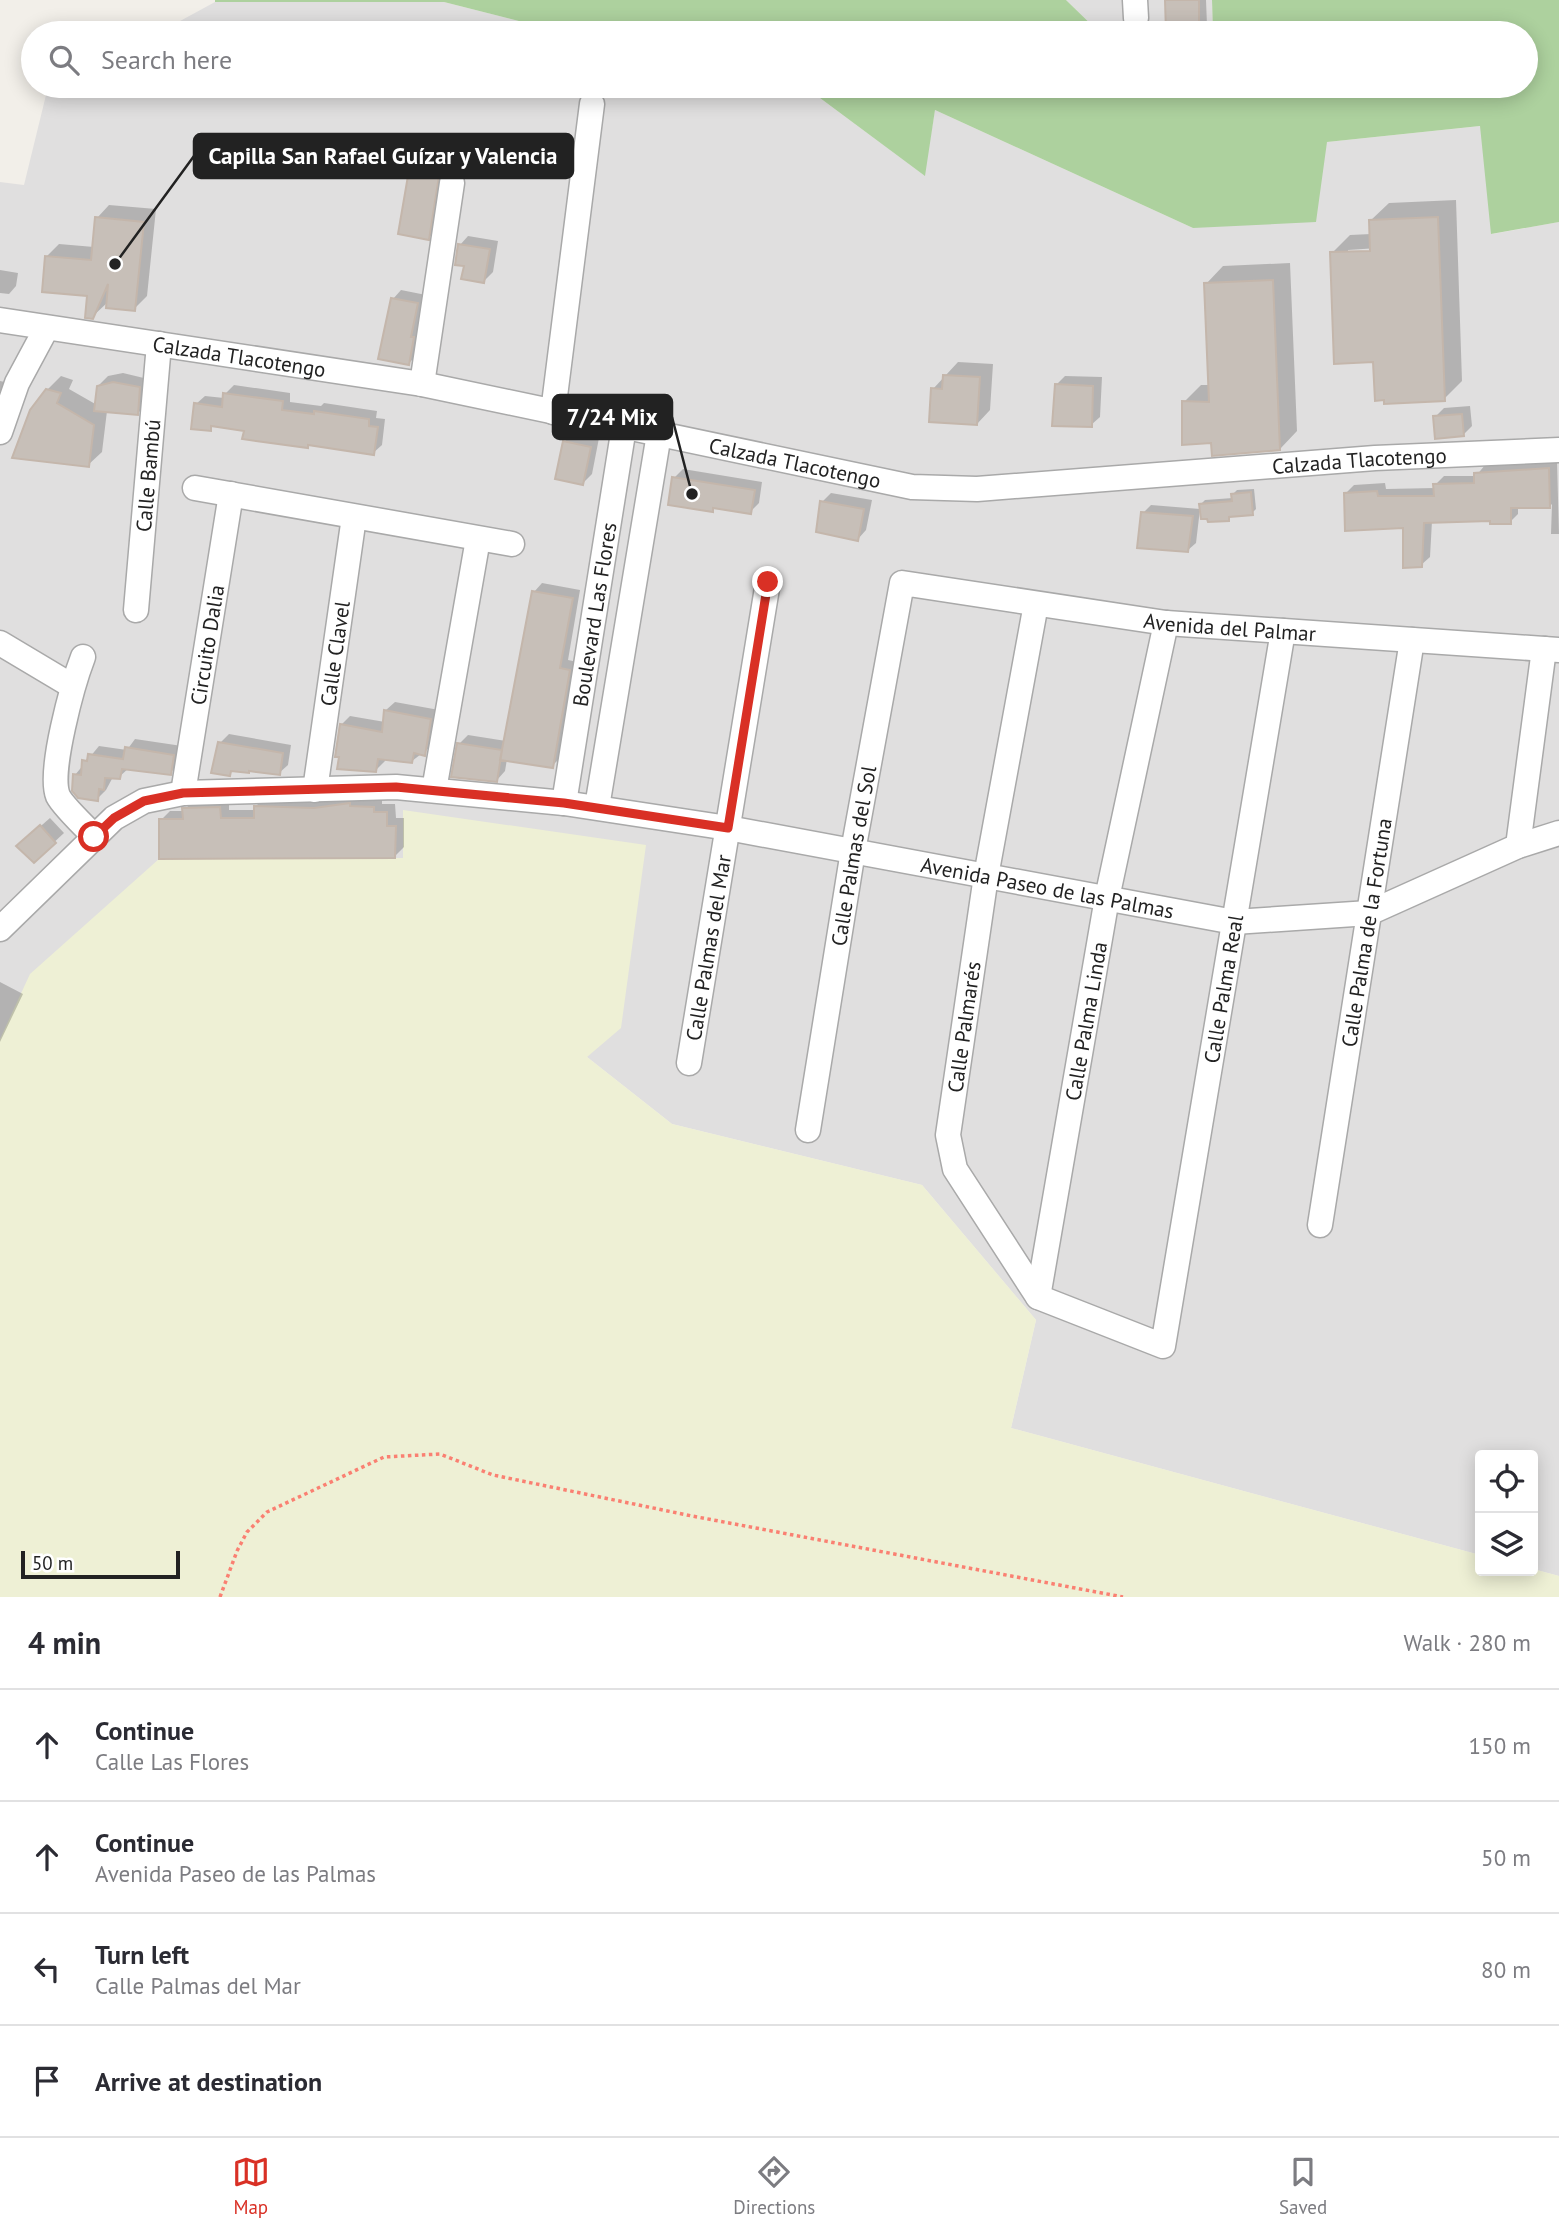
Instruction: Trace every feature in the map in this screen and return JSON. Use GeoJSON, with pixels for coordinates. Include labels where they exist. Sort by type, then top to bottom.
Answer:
{"type":"FeatureCollection","features":[{"type":"Feature","properties":{"kind":"street"},"geometry":{"type":"LineString","coordinates":[[553,412],[592,104]]}},
{"type":"Feature","properties":{"kind":"street"},"geometry":{"type":"LineString","coordinates":[[422,384],[452,183]]}},
{"type":"Feature","properties":{"kind":"street","name":"Calzada Tlacotengo"},"geometry":{"type":"LineString","coordinates":[[0,320],[422,384],[912,487],[977,489],[1375,458],[1559,450]]}},
{"type":"Feature","properties":{"kind":"street"},"geometry":{"type":"LineString","coordinates":[[0,432],[17,383],[46,329]]}},
{"type":"Feature","properties":{"kind":"street","name":"Calle Bambú"},"geometry":{"type":"LineString","coordinates":[[136,610],[159,344]]}},
{"type":"Feature","properties":{"kind":"street","name":"Boulevard Las Flores"},"geometry":{"type":"LineString","coordinates":[[564,803],[624,427]]}},
{"type":"Feature","properties":{"kind":"street","name":"Boulevard Las Flores"},"geometry":{"type":"LineString","coordinates":[[597,807],[659,434]]}},
{"type":"Feature","properties":{"kind":"street"},"geometry":{"type":"LineString","coordinates":[[195,488],[512,544]]}},
{"type":"Feature","properties":{"kind":"street","name":"Circuito Dalia"},"geometry":{"type":"LineString","coordinates":[[183,793],[230,494]]}},
{"type":"Feature","properties":{"kind":"street","name":"Calle Clavel"},"geometry":{"type":"LineString","coordinates":[[315,790],[354,517]]}},
{"type":"Feature","properties":{"kind":"street"},"geometry":{"type":"LineString","coordinates":[[434,790],[478,539]]}},
{"type":"Feature","properties":{"kind":"street","name":"Calle Palmas del Mar"},"geometry":{"type":"LineString","coordinates":[[689,1063],[768,582]]}},
{"type":"Feature","properties":{"kind":"street","name":"Avenida del Palmar"},"geometry":{"type":"LineString","coordinates":[[902,583],[1166,623],[1552,650]]}},
{"type":"Feature","properties":{"kind":"street","name":"Calle Palmas del Sol"},"geometry":{"type":"LineString","coordinates":[[808,1130],[853,851],[902,583]]}},
{"type":"Feature","properties":{"kind":"street","name":"Calle Palmarés"},"geometry":{"type":"LineString","coordinates":[[1036,604],[986,876],[948,1135],[955,1169],[1038,1297]]}},
{"type":"Feature","properties":{"kind":"street","name":"Calle Palma Linda"},"geometry":{"type":"LineString","coordinates":[[1038,1297],[1107,898],[1166,623]]}},
{"type":"Feature","properties":{"kind":"street","name":"Calle Palma Real"},"geometry":{"type":"LineString","coordinates":[[1038,1297],[1163,1346],[1283,631]]}},
{"type":"Feature","properties":{"kind":"street","name":"Calle Palma de la Fortuna"},"geometry":{"type":"LineString","coordinates":[[1320,1225],[1412,640]]}},
{"type":"Feature","properties":{"kind":"street"},"geometry":{"type":"LineString","coordinates":[[0,643],[72,686]]}},
{"type":"Feature","properties":{"kind":"street"},"geometry":{"type":"LineString","coordinates":[[1518,846],[1552,650]]}},
{"type":"Feature","properties":{"kind":"street"},"geometry":{"type":"LineString","coordinates":[[83,657],[72,686],[56,769],[58,796],[94,837]]}},
{"type":"Feature","properties":{"kind":"street","name":"Avenida Paseo de las Palmas"},"geometry":{"type":"LineString","coordinates":[[0,929],[114,818],[144,801],[183,793],[396,787],[597,807],[728,828],[1234,922],[1369,913],[1518,846],[1559,833]]}},
{"type":"Feature","properties":{"kind":"path"},"geometry":{"type":"LineString","coordinates":[[220,1597],[247,1532],[267,1512],[384,1457],[440,1454],[493,1475],[1123,1597]]}},
{"type":"Feature","properties":{"kind":"shaded area"},"geometry":{"type":"Polygon","coordinates":[[[1066,0],[1212,0],[1213,21],[1088,21],[1066,0]]]}},
{"type":"Feature","properties":{"kind":"shaded area"},"geometry":{"type":"Polygon","coordinates":[[[215,2],[444,2],[519,21],[180,21],[215,2]]]}},
{"type":"Feature","properties":{"kind":"shaded area"},"geometry":{"type":"Polygon","coordinates":[[[45,98],[820,98],[924,175],[935,110],[1193,228],[1327,142],[1481,126],[1492,234],[1559,222],[1559,1576],[1538,1570],[1538,1450],[1475,1450],[1475,1554],[1011,1428],[1036,1320],[922,1185],[672,1124],[587,1057],[403,811],[403,858],[159,859],[0,1039],[0,182],[24,185],[45,98]]]}},
{"type":"Feature","properties":{"kind":"green space"},"geometry":{"type":"Polygon","coordinates":[[[1066,0],[1088,21],[519,21],[444,2],[215,2],[1066,0]]]}},
{"type":"Feature","properties":{"kind":"green space"},"geometry":{"type":"Polygon","coordinates":[[[1212,0],[1559,0],[1559,222],[1491,234],[1480,126],[1327,142],[1316,222],[1193,228],[935,110],[925,176],[820,98],[1538,98],[1538,21],[1213,21],[1212,0]]]}},
{"type":"Feature","properties":{"kind":"green space"},"geometry":{"type":"Polygon","coordinates":[[[403,810],[646,845],[621,1028],[587,1057],[672,1124],[922,1185],[1036,1320],[1011,1428],[1475,1554],[1475,1576],[1538,1576],[1538,1570],[1559,1576],[1559,1597],[0,1597],[0,1039],[30,974],[159,859],[403,858],[403,810]]]}},
{"type":"Feature","properties":{"kind":"building"},"geometry":{"type":"Polygon","coordinates":[[[1165,0],[1199,0],[1199,21],[1166,21],[1165,0]]]}},
{"type":"Feature","properties":{"kind":"building"},"geometry":{"type":"Polygon","coordinates":[[[409,170],[439,176],[429,240],[398,234],[409,170]]]}},
{"type":"Feature","properties":{"kind":"building"},"geometry":{"type":"Polygon","coordinates":[[[95,217],[144,222],[135,311],[106,308],[108,284],[93,319],[85,318],[87,296],[42,292],[45,256],[91,260],[95,217]]]}},
{"type":"Feature","properties":{"kind":"building"},"geometry":{"type":"Polygon","coordinates":[[[1438,217],[1445,401],[1384,404],[1384,400],[1375,401],[1373,362],[1334,364],[1330,252],[1370,251],[1369,220],[1438,217]]]}},
{"type":"Feature","properties":{"kind":"building"},"geometry":{"type":"Polygon","coordinates":[[[458,244],[490,249],[484,283],[461,279],[464,266],[455,265],[458,244]]]}},
{"type":"Feature","properties":{"kind":"building"},"geometry":{"type":"Polygon","coordinates":[[[1273,280],[1280,450],[1212,456],[1211,443],[1182,445],[1182,401],[1209,402],[1204,283],[1273,280]]]}},
{"type":"Feature","properties":{"kind":"building"},"geometry":{"type":"Polygon","coordinates":[[[391,298],[418,303],[409,365],[378,359],[391,298]]]}},
{"type":"Feature","properties":{"kind":"building"},"geometry":{"type":"Polygon","coordinates":[[[943,375],[980,377],[977,425],[929,422],[931,388],[942,389],[943,375]]]}},
{"type":"Feature","properties":{"kind":"building"},"geometry":{"type":"Polygon","coordinates":[[[113,382],[140,387],[138,415],[94,411],[97,386],[113,382]]]}},
{"type":"Feature","properties":{"kind":"building"},"geometry":{"type":"Polygon","coordinates":[[[1055,384],[1093,386],[1092,427],[1052,426],[1055,384]]]}},
{"type":"Feature","properties":{"kind":"building"},"geometry":{"type":"Polygon","coordinates":[[[46,389],[61,393],[57,403],[94,425],[89,467],[12,458],[30,410],[46,389]]]}},
{"type":"Feature","properties":{"kind":"building"},"geometry":{"type":"Polygon","coordinates":[[[223,393],[283,401],[282,410],[314,414],[314,411],[369,419],[369,426],[378,427],[374,455],[242,439],[244,431],[211,426],[211,431],[191,429],[194,403],[222,407],[223,393]]]}},
{"type":"Feature","properties":{"kind":"building"},"geometry":{"type":"Polygon","coordinates":[[[1462,414],[1464,436],[1435,439],[1433,416],[1462,414]]]}},
{"type":"Feature","properties":{"kind":"building"},"geometry":{"type":"Polygon","coordinates":[[[563,441],[591,447],[583,485],[555,479],[563,441]]]}},
{"type":"Feature","properties":{"kind":"building"},"geometry":{"type":"Polygon","coordinates":[[[1549,468],[1550,508],[1511,508],[1511,524],[1490,524],[1490,521],[1424,523],[1422,567],[1403,568],[1403,528],[1345,531],[1344,493],[1377,491],[1378,496],[1434,496],[1433,484],[1474,483],[1474,473],[1549,468]]]}},
{"type":"Feature","properties":{"kind":"building"},"geometry":{"type":"Polygon","coordinates":[[[672,477],[755,490],[751,514],[713,508],[713,512],[668,505],[672,477]]]}},
{"type":"Feature","properties":{"kind":"building"},"geometry":{"type":"Polygon","coordinates":[[[1251,492],[1253,515],[1229,517],[1229,521],[1208,522],[1207,519],[1201,519],[1199,504],[1232,501],[1231,494],[1251,492]]]}},
{"type":"Feature","properties":{"kind":"building"},"geometry":{"type":"Polygon","coordinates":[[[820,501],[864,509],[858,541],[816,532],[820,501]]]}},
{"type":"Feature","properties":{"kind":"building"},"geometry":{"type":"Polygon","coordinates":[[[1141,512],[1193,516],[1188,552],[1137,548],[1141,512]]]}},
{"type":"Feature","properties":{"kind":"building"},"geometry":{"type":"Polygon","coordinates":[[[532,591],[573,598],[560,668],[570,670],[553,768],[500,760],[532,591]]]}},
{"type":"Feature","properties":{"kind":"building"},"geometry":{"type":"Polygon","coordinates":[[[384,710],[431,719],[425,756],[414,753],[412,763],[378,759],[376,772],[337,769],[339,757],[335,757],[340,724],[382,732],[384,710]]]}},
{"type":"Feature","properties":{"kind":"building"},"geometry":{"type":"Polygon","coordinates":[[[218,742],[283,753],[280,775],[249,771],[231,771],[230,776],[211,773],[218,742]]]}},
{"type":"Feature","properties":{"kind":"building"},"geometry":{"type":"Polygon","coordinates":[[[457,743],[502,750],[497,782],[451,777],[457,743]]]}},
{"type":"Feature","properties":{"kind":"building"},"geometry":{"type":"Polygon","coordinates":[[[125,747],[174,755],[171,775],[122,769],[120,779],[105,778],[104,790],[99,789],[98,801],[78,798],[72,791],[73,774],[81,775],[82,760],[87,761],[88,754],[123,759],[125,747]]]}},
{"type":"Feature","properties":{"kind":"building"},"geometry":{"type":"Polygon","coordinates":[[[350,803],[350,806],[374,807],[374,812],[387,812],[387,826],[396,826],[395,858],[159,859],[159,819],[183,819],[182,808],[220,807],[221,818],[254,818],[254,806],[314,808],[350,803]]]}},
{"type":"Feature","properties":{"kind":"building"},"geometry":{"type":"Polygon","coordinates":[[[40,825],[56,843],[34,863],[16,846],[40,825]]]}},
{"type":"Feature","properties":{"kind":"place","name":"Capilla San Rafael Guízar y Valencia"},"geometry":{"type":"Point","coordinates":[115,264]}},
{"type":"Feature","properties":{"kind":"place","name":"7/24 Mix"},"geometry":{"type":"Point","coordinates":[692,494]}},
{"type":"Feature","properties":{"kind":"route"},"geometry":{"type":"LineString","coordinates":[[94,837],[114,818],[144,801],[183,793],[396,787],[564,803],[728,828],[768,582]]}}]}
